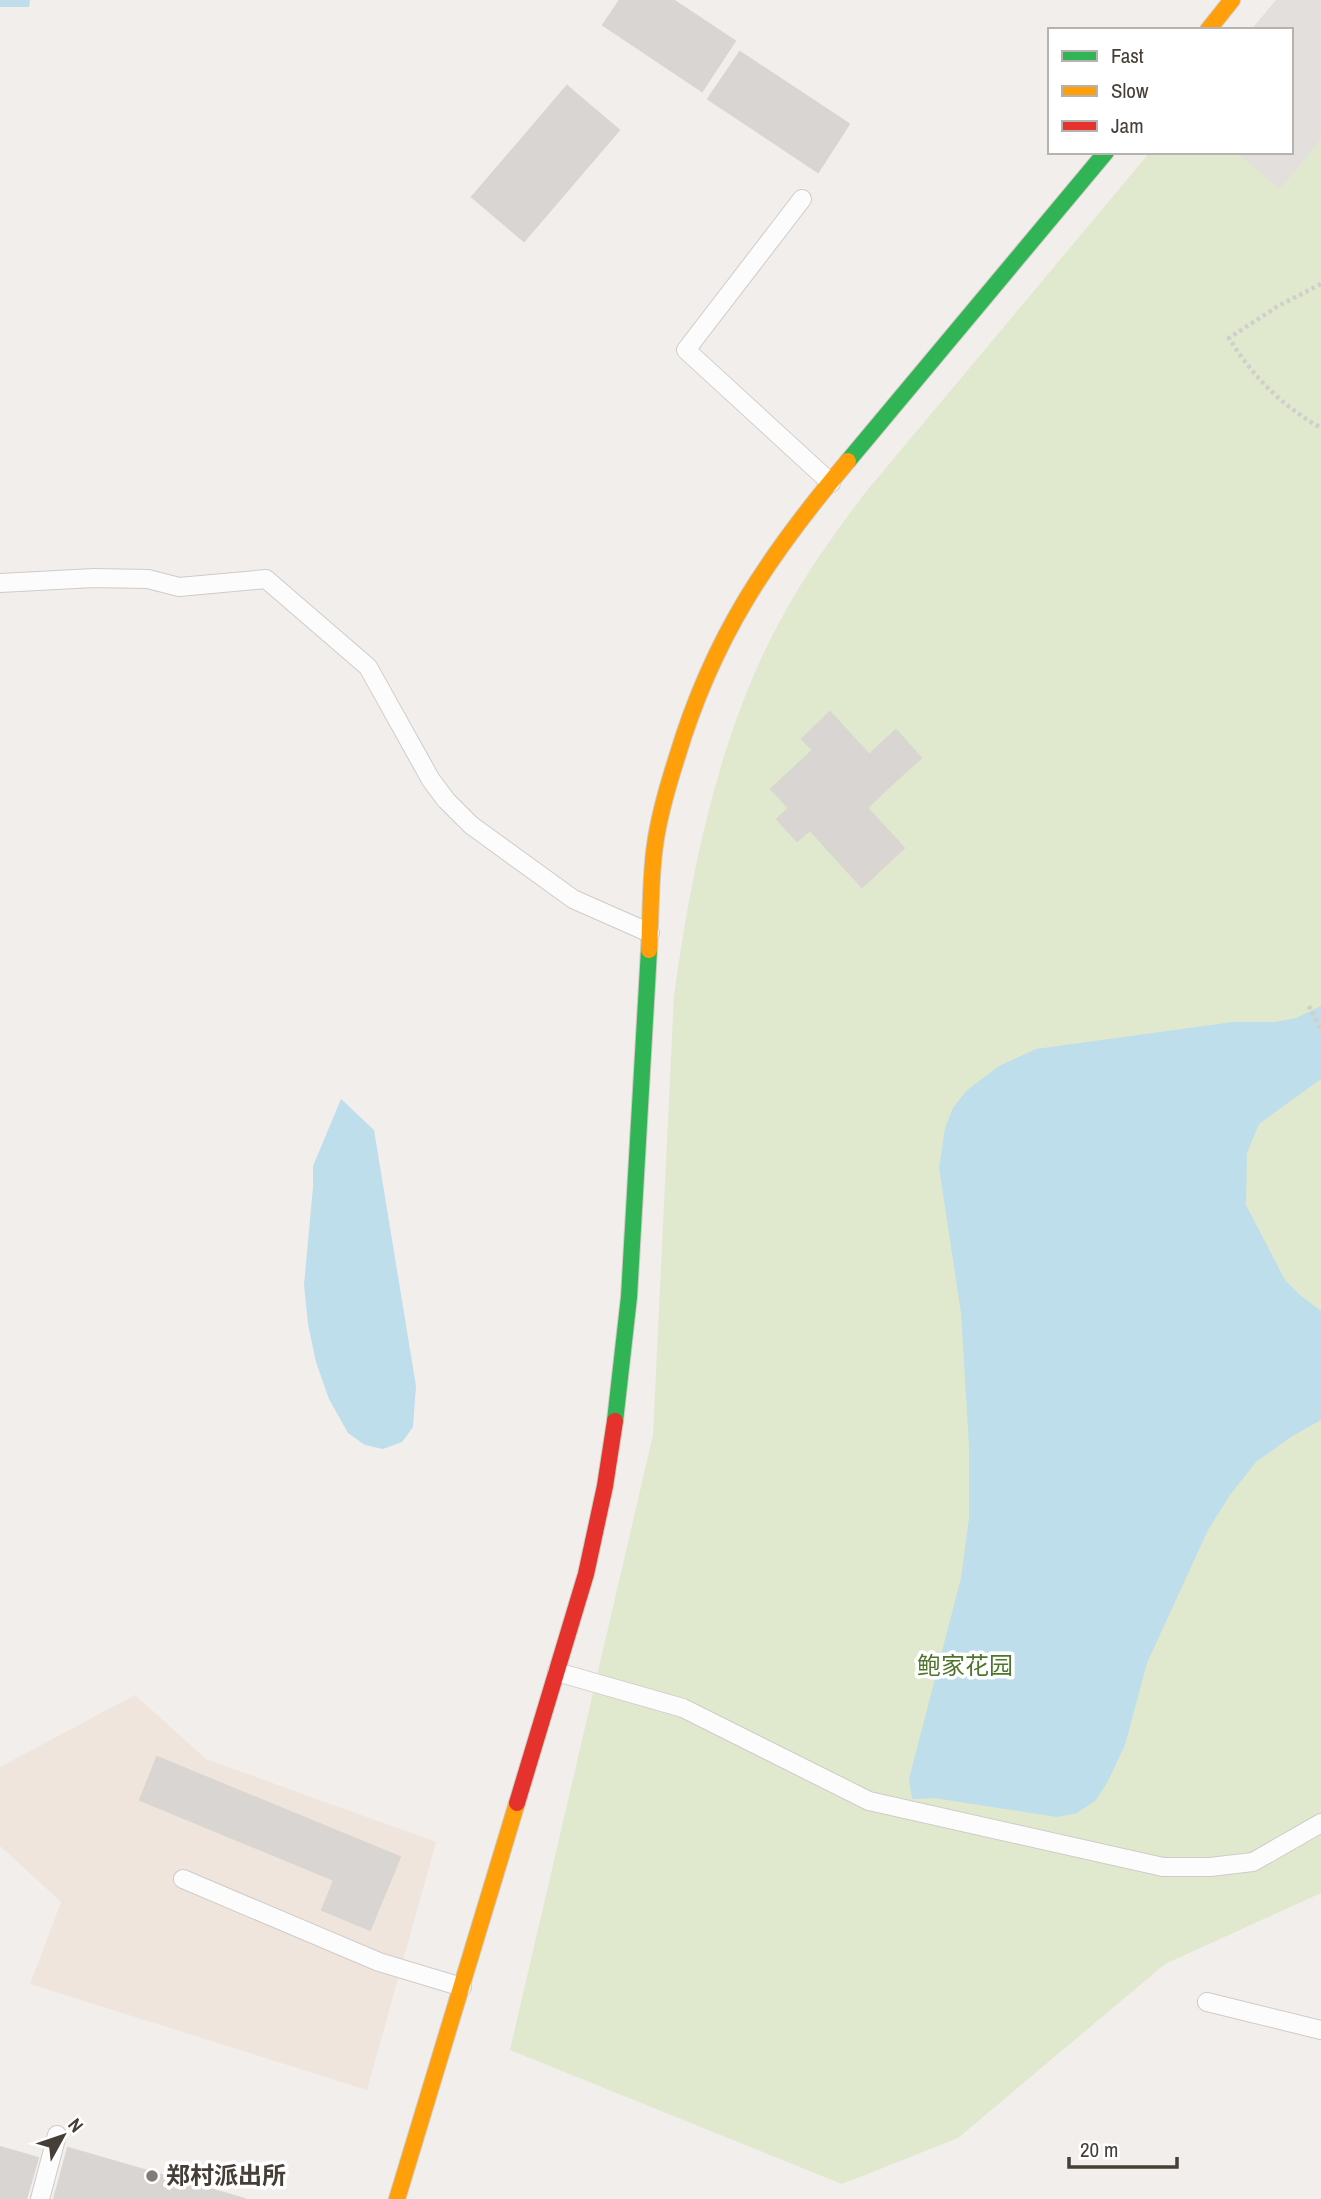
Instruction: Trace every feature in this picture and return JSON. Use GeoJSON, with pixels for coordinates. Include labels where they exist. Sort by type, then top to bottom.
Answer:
{"type":"FeatureCollection","features":[{"type":"Feature","properties":{"kind":"main road"},"geometry":{"type":"LineString","coordinates":[[1210,28],[1232,0]]}},
{"type":"Feature","properties":{"kind":"main road"},"geometry":{"type":"LineString","coordinates":[[397,2199],[586,1574],[605,1486],[619,1397],[629,1297],[655,845],[663,802],[688,719],[724,636],[771,559],[1104,154]]}},
{"type":"Feature","properties":{"kind":"lane"},"geometry":{"type":"LineString","coordinates":[[802,199],[686,350],[831,483]]}},
{"type":"Feature","properties":{"kind":"lane"},"geometry":{"type":"LineString","coordinates":[[0,583],[94,578],[148,579],[179,587],[265,579],[368,667],[431,780],[471,825],[573,899],[650,933]]}},
{"type":"Feature","properties":{"kind":"lane"},"geometry":{"type":"LineString","coordinates":[[557,1672],[683,1708],[869,1801],[1163,1867],[1210,1867],[1253,1862],[1321,1823]]}},
{"type":"Feature","properties":{"kind":"lane"},"geometry":{"type":"LineString","coordinates":[[183,1879],[379,1962],[462,1987]]}},
{"type":"Feature","properties":{"kind":"lane"},"geometry":{"type":"LineString","coordinates":[[1207,2002],[1321,2030]]}},
{"type":"Feature","properties":{"kind":"lane"},"geometry":{"type":"LineString","coordinates":[[40,2199],[57,2136]]}},
{"type":"Feature","properties":{"kind":"path"},"geometry":{"type":"LineString","coordinates":[[1321,284],[1278,306],[1229,338],[1264,386],[1286,405],[1321,428]]}},
{"type":"Feature","properties":{"kind":"path"},"geometry":{"type":"LineString","coordinates":[[1309,1006],[1321,1031]]}},
{"type":"Feature","properties":{"kind":"shaded area"},"geometry":{"type":"Polygon","coordinates":[[[1276,0],[1321,0],[1321,139],[1280,189],[1238,154],[1293,154],[1293,28],[1253,28],[1276,0]]]}},
{"type":"Feature","properties":{"kind":"shaded area"},"geometry":{"type":"Polygon","coordinates":[[[135,1695],[206,1759],[436,1842],[367,2090],[30,1984],[61,1902],[0,1846],[0,1767],[135,1695]]]}},
{"type":"Feature","properties":{"kind":"green space","name":"鲍家花园"},"geometry":{"type":"Polygon","coordinates":[[[1321,0],[1321,1893],[1165,1964],[958,2138],[842,2184],[510,2050],[653,1435],[674,996],[698,858],[721,767],[752,679],[793,599],[839,528],[865,493],[1148,154],[1293,154],[1293,28],[1321,0]]]}},
{"type":"Feature","properties":{"kind":"water"},"geometry":{"type":"Polygon","coordinates":[[[0,0],[30,0],[29,7],[0,7],[0,0]]]}},
{"type":"Feature","properties":{"kind":"water"},"geometry":{"type":"Polygon","coordinates":[[[1321,1006],[1321,1079],[1259,1124],[1247,1153],[1246,1205],[1285,1280],[1321,1311],[1321,1420],[1256,1462],[1230,1495],[1208,1530],[1147,1663],[1125,1745],[1095,1801],[1077,1813],[1057,1817],[934,1798],[912,1799],[909,1779],[961,1578],[969,1518],[969,1446],[961,1313],[939,1168],[945,1128],[953,1108],[966,1091],[999,1066],[1036,1049],[1233,1022],[1275,1022],[1296,1018],[1321,1006]]]}},
{"type":"Feature","properties":{"kind":"water"},"geometry":{"type":"Polygon","coordinates":[[[341,1099],[374,1130],[416,1386],[413,1427],[402,1442],[383,1449],[365,1445],[348,1433],[329,1399],[316,1362],[308,1324],[304,1285],[313,1166],[341,1099]]]}},
{"type":"Feature","properties":{"kind":"building"},"geometry":{"type":"Polygon","coordinates":[[[620,0],[673,0],[735,41],[702,91],[603,25],[620,0]]]}},
{"type":"Feature","properties":{"kind":"building"},"geometry":{"type":"Polygon","coordinates":[[[740,52],[849,124],[818,172],[708,99],[740,52]]]}},
{"type":"Feature","properties":{"kind":"building"},"geometry":{"type":"Polygon","coordinates":[[[567,86],[619,130],[524,241],[472,197],[567,86]]]}},
{"type":"Feature","properties":{"kind":"building"},"geometry":{"type":"Polygon","coordinates":[[[830,712],[894,782],[867,808],[904,848],[862,887],[810,830],[797,841],[777,819],[789,808],[771,789],[813,750],[802,739],[830,712]]]}},
{"type":"Feature","properties":{"kind":"building"},"geometry":{"type":"Polygon","coordinates":[[[896,730],[921,758],[894,782],[869,755],[896,730]]]}},
{"type":"Feature","properties":{"kind":"building"},"geometry":{"type":"Polygon","coordinates":[[[157,1757],[400,1857],[370,1930],[322,1910],[334,1880],[140,1800],[157,1757]]]}},
{"type":"Feature","properties":{"kind":"building"},"geometry":{"type":"Polygon","coordinates":[[[0,2147],[38,2158],[26,2199],[0,2199],[0,2147]]]}},
{"type":"Feature","properties":{"kind":"building"},"geometry":{"type":"Polygon","coordinates":[[[68,2148],[245,2199],[54,2199],[68,2148]]]}},
{"type":"Feature","properties":{"kind":"traffic: fast"},"geometry":{"type":"LineString","coordinates":[[848,461],[1104,154]]}},
{"type":"Feature","properties":{"kind":"traffic: fast"},"geometry":{"type":"LineString","coordinates":[[615,1421],[629,1297],[649,950]]}},
{"type":"Feature","properties":{"kind":"traffic: slow"},"geometry":{"type":"LineString","coordinates":[[1210,28],[1232,0]]}},
{"type":"Feature","properties":{"kind":"traffic: slow"},"geometry":{"type":"LineString","coordinates":[[649,950],[655,845],[667,789],[691,714],[708,673],[746,600],[793,530],[848,461]]}},
{"type":"Feature","properties":{"kind":"traffic: slow"},"geometry":{"type":"LineString","coordinates":[[397,2199],[517,1803]]}},
{"type":"Feature","properties":{"kind":"traffic: jam"},"geometry":{"type":"LineString","coordinates":[[517,1803],[586,1574],[605,1486],[615,1421]]}},
{"type":"Feature","properties":{"kind":"place","name":"郑村派出所"},"geometry":{"type":"Point","coordinates":[152,2176]}}]}
